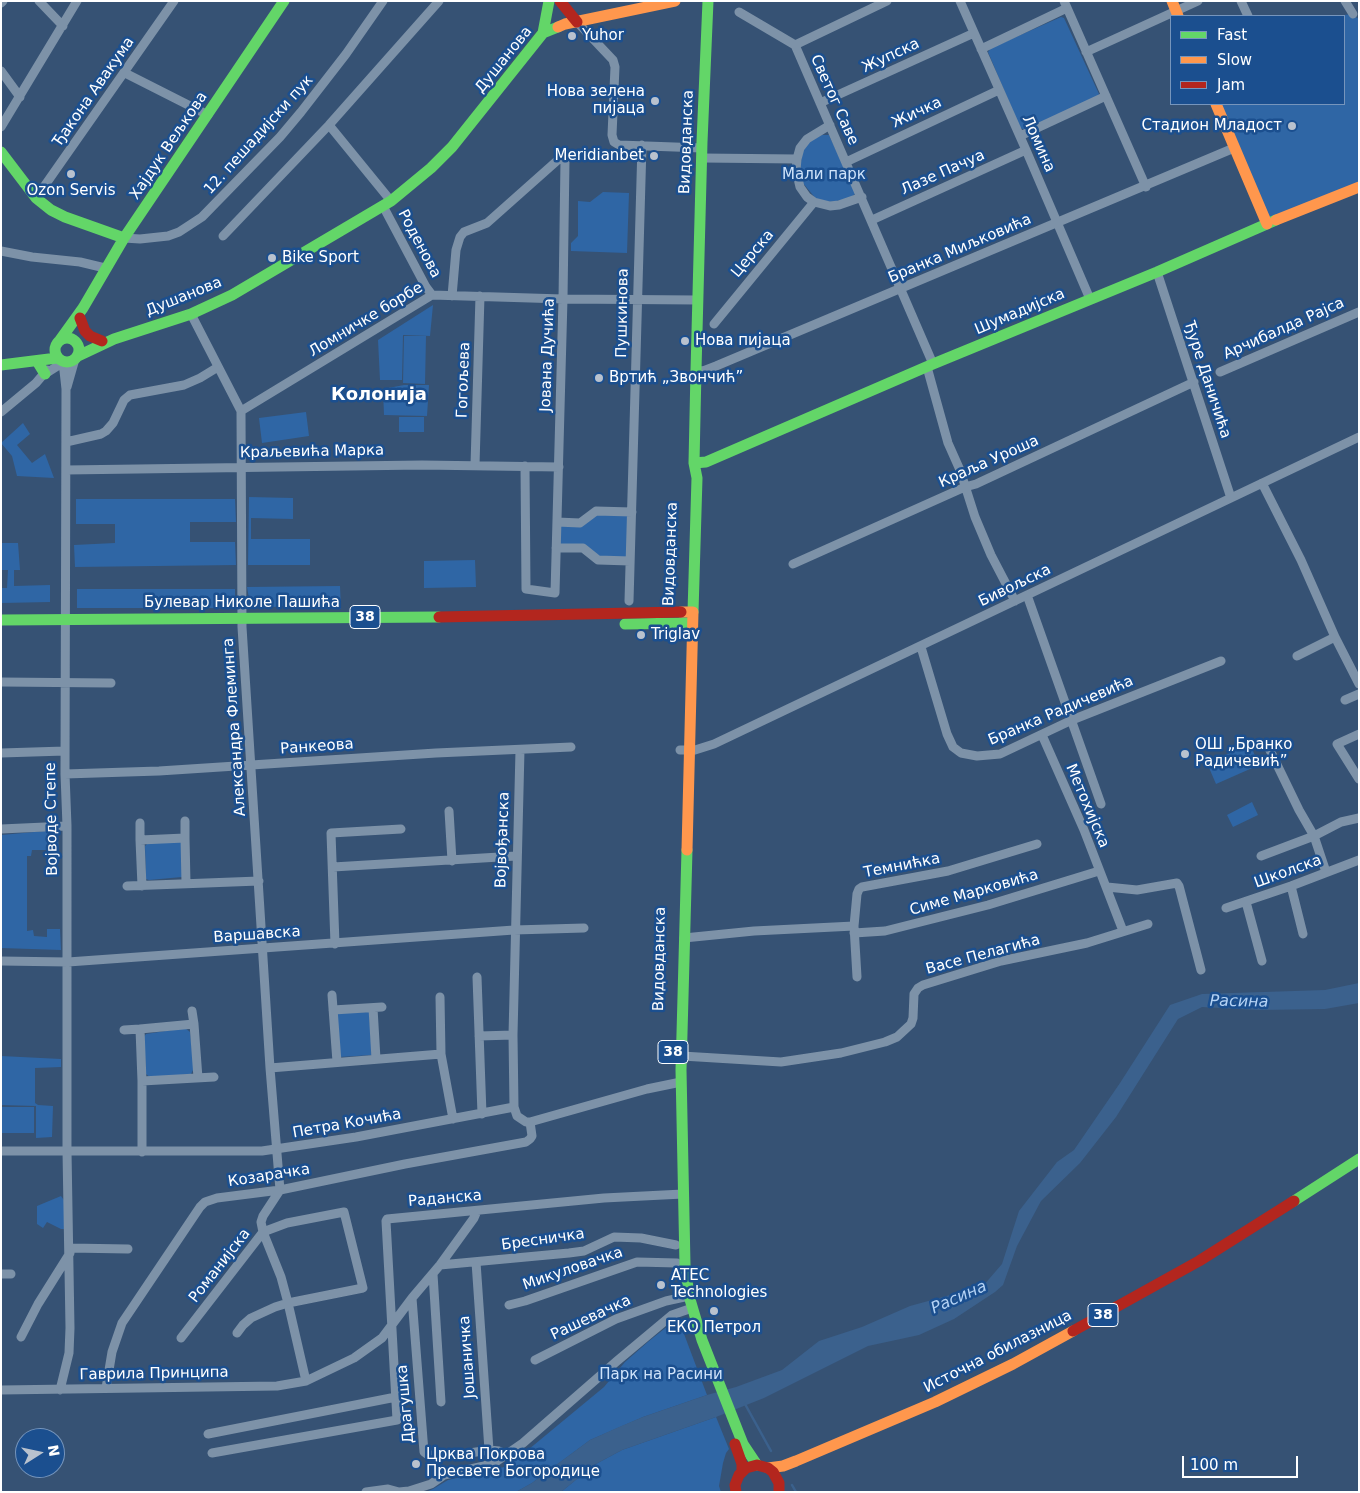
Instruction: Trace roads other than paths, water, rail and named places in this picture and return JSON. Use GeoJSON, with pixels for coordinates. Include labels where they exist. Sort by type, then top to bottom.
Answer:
{"type":"FeatureCollection","features":[{"type":"Feature","properties":{"kind":"main road","name":"Хајдук Вељкова"},"geometry":{"type":"LineString","coordinates":[[81,313],[105,268],[124,238],[284,1]]}},
{"type":"Feature","properties":{"kind":"main road"},"geometry":{"type":"LineString","coordinates":[[543,34],[549,1]]}},
{"type":"Feature","properties":{"kind":"main road"},"geometry":{"type":"LineString","coordinates":[[560,1],[577,22]]}},
{"type":"Feature","properties":{"kind":"main road","name":"Душанова"},"geometry":{"type":"LineString","coordinates":[[76,342],[114,339],[191,314],[232,295],[387,203],[431,168],[452,147],[543,34],[554,28],[577,22],[675,1]]}},
{"type":"Feature","properties":{"kind":"main road","name":"Видовданска"},"geometry":{"type":"LineString","coordinates":[[708,1],[694,463],[689,477],[688,618],[677,1083],[679,1194],[676,1245],[677,1262],[688,1309],[701,1350],[739,1445]]}},
{"type":"Feature","properties":{"kind":"main road"},"geometry":{"type":"LineString","coordinates":[[1216,105],[1267,224]]}},
{"type":"Feature","properties":{"kind":"main road"},"geometry":{"type":"LineString","coordinates":[[1,152],[36,198],[51,210],[65,217],[124,238]]}},
{"type":"Feature","properties":{"kind":"main road","name":"Шумадијска"},"geometry":{"type":"LineString","coordinates":[[694,463],[706,462],[930,365],[1359,187]]}},
{"type":"Feature","properties":{"kind":"main road"},"geometry":{"type":"LineString","coordinates":[[60,360],[54,350],[81,313]]}},
{"type":"Feature","properties":{"kind":"main road"},"geometry":{"type":"LineString","coordinates":[[81,313],[85,331],[90,336],[102,341]]}},
{"type":"Feature","properties":{"kind":"main road"},"geometry":{"type":"LineString","coordinates":[[1,365],[37,361],[60,360],[67,362],[76,358],[79,350],[76,342],[81,313]]}},
{"type":"Feature","properties":{"kind":"main road"},"geometry":{"type":"LineString","coordinates":[[23,362],[59,341],[69,338],[76,342]]}},
{"type":"Feature","properties":{"kind":"main road","name":"Душанова"},"geometry":{"type":"LineString","coordinates":[[76,358],[114,339]]}},
{"type":"Feature","properties":{"kind":"main road"},"geometry":{"type":"LineString","coordinates":[[37,361],[44,374]]}},
{"type":"Feature","properties":{"kind":"main road","name":"Булевар Николе Пашића"},"geometry":{"type":"LineString","coordinates":[[1,620],[66,623],[688,618]]}},
{"type":"Feature","properties":{"kind":"main road","name":"Булевар Николе Пашића"},"geometry":{"type":"LineString","coordinates":[[1,627],[66,623]]}},
{"type":"Feature","properties":{"kind":"main road","name":"Видовданска"},"geometry":{"type":"LineString","coordinates":[[677,1083],[682,1056],[684,938],[680,925]]}},
{"type":"Feature","properties":{"kind":"main road","name":"Источна обилазница"},"geometry":{"type":"LineString","coordinates":[[762,1466],[783,1466],[796,1462],[935,1402],[1013,1364],[1200,1261],[1359,1159]]}},
{"type":"Feature","properties":{"kind":"main road","name":"Видовданска"},"geometry":{"type":"LineString","coordinates":[[679,1194],[685,1255],[685,1297]]}},
{"type":"Feature","properties":{"kind":"main road","name":"38"},"geometry":{"type":"LineString","coordinates":[[739,1445],[751,1458],[773,1472],[779,1487]]}},
{"type":"Feature","properties":{"kind":"main road","name":"38"},"geometry":{"type":"LineString","coordinates":[[739,1445],[742,1471]]}},
{"type":"Feature","properties":{"kind":"main road","name":"Источна обилазница"},"geometry":{"type":"LineString","coordinates":[[779,1487],[783,1474],[796,1462]]}},
{"type":"Feature","properties":{"kind":"main road","name":"38"},"geometry":{"type":"LineString","coordinates":[[736,1492],[736,1480],[742,1471],[751,1466],[762,1466]]}},
{"type":"Feature","properties":{"kind":"street"},"geometry":{"type":"LineString","coordinates":[[39,1],[63,26]]}},
{"type":"Feature","properties":{"kind":"street"},"geometry":{"type":"LineString","coordinates":[[1,128],[77,1]]}},
{"type":"Feature","properties":{"kind":"street","name":"Ђакона Авакума"},"geometry":{"type":"LineString","coordinates":[[36,198],[174,1]]}},
{"type":"Feature","properties":{"kind":"street","name":"12. пешадијски пук"},"geometry":{"type":"LineString","coordinates":[[124,238],[155,238],[180,232],[191,226],[209,210],[280,137],[301,112],[346,54],[383,1]]}},
{"type":"Feature","properties":{"kind":"street"},"geometry":{"type":"LineString","coordinates":[[223,236],[329,125],[439,1]]}},
{"type":"Feature","properties":{"kind":"street"},"geometry":{"type":"LineString","coordinates":[[795,45],[887,1]]}},
{"type":"Feature","properties":{"kind":"street","name":"Ломина"},"geometry":{"type":"LineString","coordinates":[[960,1],[1090,299]]}},
{"type":"Feature","properties":{"kind":"street"},"geometry":{"type":"LineString","coordinates":[[1086,52],[1198,1]]}},
{"type":"Feature","properties":{"kind":"street"},"geometry":{"type":"LineString","coordinates":[[1241,1],[1248,15]]}},
{"type":"Feature","properties":{"kind":"street"},"geometry":{"type":"LineString","coordinates":[[1345,1],[1353,14]]}},
{"type":"Feature","properties":{"kind":"street"},"geometry":{"type":"LineString","coordinates":[[981,49],[1065,5],[1146,187]]}},
{"type":"Feature","properties":{"kind":"street","name":"Светог Саве"},"geometry":{"type":"LineString","coordinates":[[739,12],[795,45],[901,288],[930,365],[948,443],[984,540],[1015,601]]}},
{"type":"Feature","properties":{"kind":"street"},"geometry":{"type":"LineString","coordinates":[[577,22],[614,60],[612,135],[614,142],[619,145],[642,145],[702,153],[796,159]]}},
{"type":"Feature","properties":{"kind":"street","name":"Жупска"},"geometry":{"type":"LineString","coordinates":[[820,103],[974,33]]}},
{"type":"Feature","properties":{"kind":"street"},"geometry":{"type":"LineString","coordinates":[[1,71],[20,96]]}},
{"type":"Feature","properties":{"kind":"street"},"geometry":{"type":"LineString","coordinates":[[125,73],[208,115]]}},
{"type":"Feature","properties":{"kind":"street","name":"Жичка"},"geometry":{"type":"LineString","coordinates":[[846,162],[999,90]]}},
{"type":"Feature","properties":{"kind":"street"},"geometry":{"type":"LineString","coordinates":[[1020,136],[1106,96]]}},
{"type":"Feature","properties":{"kind":"street"},"geometry":{"type":"LineString","coordinates":[[329,125],[387,203]]}},
{"type":"Feature","properties":{"kind":"street"},"geometry":{"type":"LineString","coordinates":[[830,125],[807,139],[800,148],[796,159],[796,170],[800,187],[807,197],[814,202],[830,206],[862,198]]}},
{"type":"Feature","properties":{"kind":"street","name":"Пушкинова"},"geometry":{"type":"LineString","coordinates":[[629,601],[642,145]]}},
{"type":"Feature","properties":{"kind":"street","name":"Бранка Миљковића"},"geometry":{"type":"LineString","coordinates":[[696,370],[703,371],[716,366],[1146,187],[1234,148]]}},
{"type":"Feature","properties":{"kind":"street","name":"Лазе Пачуа"},"geometry":{"type":"LineString","coordinates":[[872,220],[1026,150]]}},
{"type":"Feature","properties":{"kind":"street","name":"Јована Дучића"},"geometry":{"type":"LineString","coordinates":[[452,296],[454,264],[460,237],[464,232],[487,223],[554,162],[562,159],[565,162],[563,300],[555,593],[526,589],[525,466]]}},
{"type":"Feature","properties":{"kind":"street","name":"Церска"},"geometry":{"type":"LineString","coordinates":[[714,324],[814,202]]}},
{"type":"Feature","properties":{"kind":"street","name":"Роденова"},"geometry":{"type":"LineString","coordinates":[[387,203],[426,287],[432,295]]}},
{"type":"Feature","properties":{"kind":"street"},"geometry":{"type":"LineString","coordinates":[[1,251],[32,257],[80,262],[105,268]]}},
{"type":"Feature","properties":{"kind":"street","name":"Ђуре Даничића"},"geometry":{"type":"LineString","coordinates":[[1157,272],[1231,498]]}},
{"type":"Feature","properties":{"kind":"street","name":"Ломничке борбе"},"geometry":{"type":"LineString","coordinates":[[241,411],[432,295],[563,300],[698,300]]}},
{"type":"Feature","properties":{"kind":"street","name":"Гогољева"},"geometry":{"type":"LineString","coordinates":[[475,465],[480,296]]}},
{"type":"Feature","properties":{"kind":"street","name":"Арчибалда Рајса"},"geometry":{"type":"LineString","coordinates":[[1220,372],[1359,312]]}},
{"type":"Feature","properties":{"kind":"street","name":"Александра Флеминга"},"geometry":{"type":"LineString","coordinates":[[191,314],[241,411],[242,622],[276,1150]]}},
{"type":"Feature","properties":{"kind":"street","name":"Војводе Степе"},"geometry":{"type":"LineString","coordinates":[[66,389],[76,358]]}},
{"type":"Feature","properties":{"kind":"street"},"geometry":{"type":"LineString","coordinates":[[1,412],[44,374],[56,367],[60,360]]}},
{"type":"Feature","properties":{"kind":"street","name":"Војводе Степе"},"geometry":{"type":"LineString","coordinates":[[60,360],[66,389],[65,774],[68,962],[67,1151],[70,1250],[70,1341],[69,1354],[60,1390]]}},
{"type":"Feature","properties":{"kind":"street"},"geometry":{"type":"LineString","coordinates":[[66,442],[84,439],[106,431],[113,423],[121,403],[130,395],[184,385],[218,367]]}},
{"type":"Feature","properties":{"kind":"street","name":"Краља Уроша"},"geometry":{"type":"LineString","coordinates":[[793,564],[965,487],[1006,471],[1194,382]]}},
{"type":"Feature","properties":{"kind":"street","name":"Бивољска"},"geometry":{"type":"LineString","coordinates":[[685,750],[714,744],[1359,437]]}},
{"type":"Feature","properties":{"kind":"street","name":"Краљевића Марка"},"geometry":{"type":"LineString","coordinates":[[66,470],[475,465],[559,467]]}},
{"type":"Feature","properties":{"kind":"street"},"geometry":{"type":"LineString","coordinates":[[1262,483],[1301,560],[1335,637],[1359,684]]}},
{"type":"Feature","properties":{"kind":"street"},"geometry":{"type":"LineString","coordinates":[[557,522],[580,523],[596,511],[632,512]]}},
{"type":"Feature","properties":{"kind":"street"},"geometry":{"type":"LineString","coordinates":[[556,548],[583,548],[598,560],[630,561]]}},
{"type":"Feature","properties":{"kind":"street","name":"Метохијска"},"geometry":{"type":"LineString","coordinates":[[1027,595],[1101,804]]}},
{"type":"Feature","properties":{"kind":"street"},"geometry":{"type":"LineString","coordinates":[[1297,656],[1335,637]]}},
{"type":"Feature","properties":{"kind":"street","name":"Бранка Радичевића"},"geometry":{"type":"LineString","coordinates":[[921,646],[947,734],[953,747],[977,756],[994,756],[1072,720],[1221,660]]}},
{"type":"Feature","properties":{"kind":"street"},"geometry":{"type":"LineString","coordinates":[[1,682],[111,683]]}},
{"type":"Feature","properties":{"kind":"street"},"geometry":{"type":"LineString","coordinates":[[1345,700],[1359,694]]}},
{"type":"Feature","properties":{"kind":"street"},"geometry":{"type":"LineString","coordinates":[[1359,734],[1337,744],[1359,779]]}},
{"type":"Feature","properties":{"kind":"street","name":"Метохијска"},"geometry":{"type":"LineString","coordinates":[[1042,735],[1077,814],[1123,931]]}},
{"type":"Feature","properties":{"kind":"street"},"geometry":{"type":"LineString","coordinates":[[1267,744],[1299,810],[1314,836],[1326,872]]}},
{"type":"Feature","properties":{"kind":"street","name":"Ранкеова"},"geometry":{"type":"LineString","coordinates":[[65,774],[251,766],[572,747]]}},
{"type":"Feature","properties":{"kind":"street","name":"Војвођанска"},"geometry":{"type":"LineString","coordinates":[[514,1107],[514,930],[520,750]]}},
{"type":"Feature","properties":{"kind":"street"},"geometry":{"type":"LineString","coordinates":[[1,753],[65,751]]}},
{"type":"Feature","properties":{"kind":"street"},"geometry":{"type":"LineString","coordinates":[[449,811],[452,861]]}},
{"type":"Feature","properties":{"kind":"street"},"geometry":{"type":"LineString","coordinates":[[1261,856],[1314,836],[1341,822],[1359,818]]}},
{"type":"Feature","properties":{"kind":"street"},"geometry":{"type":"LineString","coordinates":[[185,821],[186,883]]}},
{"type":"Feature","properties":{"kind":"street"},"geometry":{"type":"LineString","coordinates":[[140,823],[142,886]]}},
{"type":"Feature","properties":{"kind":"street"},"geometry":{"type":"LineString","coordinates":[[1,829],[67,826]]}},
{"type":"Feature","properties":{"kind":"street"},"geometry":{"type":"LineString","coordinates":[[335,944],[331,833],[401,829]]}},
{"type":"Feature","properties":{"kind":"street"},"geometry":{"type":"LineString","coordinates":[[140,840],[185,838]]}},
{"type":"Feature","properties":{"kind":"street","name":"Темнићка"},"geometry":{"type":"LineString","coordinates":[[858,977],[854,929],[859,889],[939,873],[1037,844]]}},
{"type":"Feature","properties":{"kind":"street"},"geometry":{"type":"LineString","coordinates":[[333,868],[516,856]]}},
{"type":"Feature","properties":{"kind":"street","name":"Школска"},"geometry":{"type":"LineString","coordinates":[[1226,908],[1359,860]]}},
{"type":"Feature","properties":{"kind":"street","name":"Симе Марковића"},"geometry":{"type":"LineString","coordinates":[[684,938],[754,931],[854,929],[885,931],[988,905],[1099,871]]}},
{"type":"Feature","properties":{"kind":"street"},"geometry":{"type":"LineString","coordinates":[[127,886],[259,880]]}},
{"type":"Feature","properties":{"kind":"street"},"geometry":{"type":"LineString","coordinates":[[1107,887],[1137,890],[1177,883],[1201,970]]}},
{"type":"Feature","properties":{"kind":"street"},"geometry":{"type":"LineString","coordinates":[[1291,886],[1303,934]]}},
{"type":"Feature","properties":{"kind":"street"},"geometry":{"type":"LineString","coordinates":[[1246,902],[1262,960]]}},
{"type":"Feature","properties":{"kind":"street","name":"Васе Пелагића"},"geometry":{"type":"LineString","coordinates":[[682,1056],[781,1062],[841,1053],[885,1042],[897,1037],[911,1024],[914,994],[923,985],[1001,961],[1087,944],[1148,924]]}},
{"type":"Feature","properties":{"kind":"street"},"geometry":{"type":"LineString","coordinates":[[514,930],[584,928]]}},
{"type":"Feature","properties":{"kind":"street","name":"Варшавска"},"geometry":{"type":"LineString","coordinates":[[1,961],[68,962],[514,930]]}},
{"type":"Feature","properties":{"kind":"street"},"geometry":{"type":"LineString","coordinates":[[477,977],[482,1114]]}},
{"type":"Feature","properties":{"kind":"street"},"geometry":{"type":"LineString","coordinates":[[332,995],[337,1062]]}},
{"type":"Feature","properties":{"kind":"street"},"geometry":{"type":"LineString","coordinates":[[440,997],[441,1054],[453,1119]]}},
{"type":"Feature","properties":{"kind":"street"},"geometry":{"type":"LineString","coordinates":[[333,1010],[377,1008],[376,1059]]}},
{"type":"Feature","properties":{"kind":"street"},"geometry":{"type":"LineString","coordinates":[[192,1012],[198,1078]]}},
{"type":"Feature","properties":{"kind":"street"},"geometry":{"type":"LineString","coordinates":[[124,1030],[194,1024]]}},
{"type":"Feature","properties":{"kind":"street"},"geometry":{"type":"LineString","coordinates":[[140,1029],[142,1152]]}},
{"type":"Feature","properties":{"kind":"street"},"geometry":{"type":"LineString","coordinates":[[479,1036],[513,1035]]}},
{"type":"Feature","properties":{"kind":"street"},"geometry":{"type":"LineString","coordinates":[[270,1068],[441,1054]]}},
{"type":"Feature","properties":{"kind":"street"},"geometry":{"type":"LineString","coordinates":[[142,1081],[214,1077]]}},
{"type":"Feature","properties":{"kind":"street"},"geometry":{"type":"LineString","coordinates":[[514,1107],[517,1116],[521,1120],[530,1122],[677,1083]]}},
{"type":"Feature","properties":{"kind":"street","name":"Петра Кочића"},"geometry":{"type":"LineString","coordinates":[[1,1151],[142,1152],[276,1150],[514,1107]]}},
{"type":"Feature","properties":{"kind":"street","name":"Козарачка"},"geometry":{"type":"LineString","coordinates":[[106,1388],[112,1352],[122,1323],[205,1202],[216,1198],[280,1190],[405,1164],[526,1142],[532,1136],[530,1122]]}},
{"type":"Feature","properties":{"kind":"street"},"geometry":{"type":"LineString","coordinates":[[276,1150],[280,1190]]}},
{"type":"Feature","properties":{"kind":"street","name":"Романијска"},"geometry":{"type":"LineString","coordinates":[[181,1338],[263,1232],[261,1222],[263,1216],[280,1190]]}},
{"type":"Feature","properties":{"kind":"street","name":"Раданска"},"geometry":{"type":"LineString","coordinates":[[212,1453],[397,1420],[386,1221],[390,1218],[604,1198],[679,1194]]}},
{"type":"Feature","properties":{"kind":"street","name":"Гаврила Принципа"},"geometry":{"type":"LineString","coordinates":[[1,1390],[277,1386],[306,1381],[354,1358],[382,1338],[440,1265],[477,1211]]}},
{"type":"Feature","properties":{"kind":"street"},"geometry":{"type":"LineString","coordinates":[[237,1334],[251,1318],[288,1303],[363,1288],[344,1212],[287,1223],[263,1232],[281,1277],[288,1303],[298,1342],[306,1381]]}},
{"type":"Feature","properties":{"kind":"street","name":"Бресничка"},"geometry":{"type":"LineString","coordinates":[[440,1265],[584,1251],[614,1237],[641,1238],[676,1245]]}},
{"type":"Feature","properties":{"kind":"street"},"geometry":{"type":"LineString","coordinates":[[21,1337],[70,1250],[128,1249]]}},
{"type":"Feature","properties":{"kind":"street","name":"Јошаничка"},"geometry":{"type":"LineString","coordinates":[[476,1262],[489,1450]]}},
{"type":"Feature","properties":{"kind":"street","name":"Микуловачка"},"geometry":{"type":"LineString","coordinates":[[509,1305],[637,1262],[677,1262]]}},
{"type":"Feature","properties":{"kind":"street"},"geometry":{"type":"LineString","coordinates":[[1,1274],[11,1274]]}},
{"type":"Feature","properties":{"kind":"street"},"geometry":{"type":"LineString","coordinates":[[433,1274],[441,1402]]}},
{"type":"Feature","properties":{"kind":"street","name":"Рашевачка"},"geometry":{"type":"LineString","coordinates":[[535,1360],[616,1319],[685,1297]]}},
{"type":"Feature","properties":{"kind":"street","name":"Драгушка"},"geometry":{"type":"LineString","coordinates":[[412,1298],[424,1452],[428,1455],[436,1456],[489,1450],[508,1454]]}},
{"type":"Feature","properties":{"kind":"street"},"geometry":{"type":"LineString","coordinates":[[366,1492],[388,1489],[399,1492],[410,1491],[424,1487],[444,1475],[484,1466],[508,1454],[672,1315],[688,1309]]}},
{"type":"Feature","properties":{"kind":"street"},"geometry":{"type":"LineString","coordinates":[[208,1434],[396,1397]]}},
{"type":"Feature","properties":{"kind":"water","name":"Расина"},"geometry":{"type":"Polygon","coordinates":[[[1359,983],[1359,1003],[1325,1009],[1259,1010],[1202,1007],[1178,1019],[1116,1117],[1080,1163],[1041,1201],[1017,1246],[1003,1285],[954,1319],[919,1335],[868,1346],[764,1398],[622,1450],[594,1465],[561,1492],[516,1492],[532,1483],[590,1440],[619,1427],[643,1417],[782,1370],[819,1341],[862,1327],[910,1306],[983,1286],[1002,1264],[1019,1211],[1057,1162],[1074,1150],[1170,1005],[1202,994],[1325,990],[1359,983]]]}},
{"type":"Feature","properties":{"kind":"waterway"},"geometry":{"type":"LineString","coordinates":[[745,1404],[771,1451]]}},
{"type":"Feature","properties":{"kind":"waterway"},"geometry":{"type":"LineString","coordinates":[[792,1485],[796,1492]]}},
{"type":"Feature","properties":{"kind":"place","name":"Yuhor"},"geometry":{"type":"Point","coordinates":[572,36]}},
{"type":"Feature","properties":{"kind":"place","name":"Нова зелена пијаца"},"geometry":{"type":"Point","coordinates":[655,101]}},
{"type":"Feature","properties":{"kind":"place","name":"Стадион Младост"},"geometry":{"type":"Point","coordinates":[1292,126]}},
{"type":"Feature","properties":{"kind":"place","name":"Meridianbet"},"geometry":{"type":"Point","coordinates":[654,156]}},
{"type":"Feature","properties":{"kind":"place","name":"Ozon Servis"},"geometry":{"type":"Point","coordinates":[71,174]}},
{"type":"Feature","properties":{"kind":"place","name":"Bike Sport"},"geometry":{"type":"Point","coordinates":[272,258]}},
{"type":"Feature","properties":{"kind":"place","name":"Нова пијаца"},"geometry":{"type":"Point","coordinates":[685,341]}},
{"type":"Feature","properties":{"kind":"place","name":"Вртић „Звончић”"},"geometry":{"type":"Point","coordinates":[599,378]}},
{"type":"Feature","properties":{"kind":"place","name":"Triglav"},"geometry":{"type":"Point","coordinates":[641,635]}},
{"type":"Feature","properties":{"kind":"place","name":"ОШ „Бранко Радичевић”"},"geometry":{"type":"Point","coordinates":[1185,754]}},
{"type":"Feature","properties":{"kind":"place","name":"ATEC Technologies"},"geometry":{"type":"Point","coordinates":[661,1285]}},
{"type":"Feature","properties":{"kind":"place","name":"ЕКО Петрол"},"geometry":{"type":"Point","coordinates":[714,1311]}},
{"type":"Feature","properties":{"kind":"place","name":"Црква Покрова Пресвете Богородице"},"geometry":{"type":"Point","coordinates":[416,1464]}},
{"type":"Feature","properties":{"kind":"district","name":"Колонија"},"geometry":{"type":"Point","coordinates":[379,395]}},
{"type":"Feature","properties":{"kind":"park label","name":"Мали парк"},"geometry":{"type":"Point","coordinates":[824,175]}},
{"type":"Feature","properties":{"kind":"park label","name":"Парк на Расини"},"geometry":{"type":"Point","coordinates":[661,1375]}}]}
